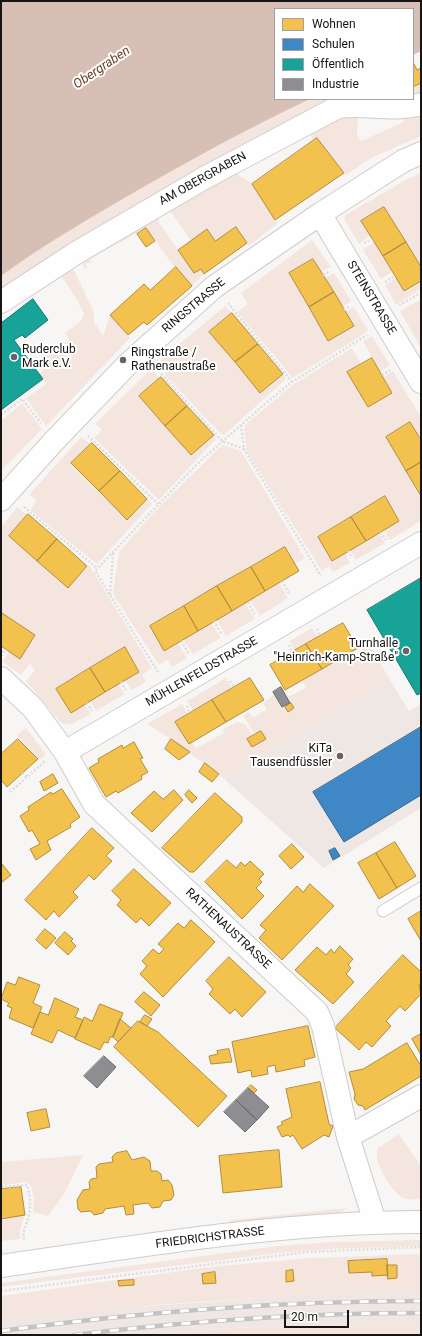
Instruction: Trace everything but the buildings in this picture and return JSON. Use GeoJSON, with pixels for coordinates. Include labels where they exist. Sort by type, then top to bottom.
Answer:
{"type":"FeatureCollection","features":[{"type":"Feature","properties":{"kind":"street","name":"AM OBERGRABEN"},"geometry":{"type":"LineString","coordinates":[[1,302],[76,253],[206,177],[338,107],[353,105],[402,108],[421,104]]}},
{"type":"Feature","properties":{"kind":"street","name":"RINGSTRASSE"},"geometry":{"type":"LineString","coordinates":[[4,497],[73,422],[141,352],[214,287],[320,214],[403,161],[421,153]]}},
{"type":"Feature","properties":{"kind":"street","name":"STEINSTRASSE"},"geometry":{"type":"LineString","coordinates":[[320,214],[421,382]]}},
{"type":"Feature","properties":{"kind":"street","name":"MÜHLENFELDSTRASSE"},"geometry":{"type":"LineString","coordinates":[[63,749],[170,691],[421,544]]}},
{"type":"Feature","properties":{"kind":"street","name":"RATHENAUSTRASSE"},"geometry":{"type":"LineString","coordinates":[[1,678],[33,708],[63,749],[94,804],[317,1012],[323,1026],[348,1137],[375,1222]]}},
{"type":"Feature","properties":{"kind":"street"},"geometry":{"type":"LineString","coordinates":[[348,1137],[421,1096]]}},
{"type":"Feature","properties":{"kind":"street","name":"FRIEDRICHSTRASSE"},"geometry":{"type":"LineString","coordinates":[[1,1266],[217,1236],[375,1222],[421,1222]]}},
{"type":"Feature","properties":{"kind":"lane"},"geometry":{"type":"LineString","coordinates":[[383,911],[421,888]]}},
{"type":"Feature","properties":{"kind":"path"},"geometry":{"type":"LineString","coordinates":[[214,287],[292,382]]}},
{"type":"Feature","properties":{"kind":"path"},"geometry":{"type":"LineString","coordinates":[[170,691],[95,571],[158,504],[222,441],[292,382],[386,324]]}},
{"type":"Feature","properties":{"kind":"path"},"geometry":{"type":"LineString","coordinates":[[141,352],[201,420],[222,441],[244,449]]}},
{"type":"Feature","properties":{"kind":"path"},"geometry":{"type":"LineString","coordinates":[[1,415],[22,399],[41,424]]}},
{"type":"Feature","properties":{"kind":"path"},"geometry":{"type":"LineString","coordinates":[[73,422],[134,483],[158,504]]}},
{"type":"Feature","properties":{"kind":"path"},"geometry":{"type":"LineString","coordinates":[[241,425],[244,449],[332,595]]}},
{"type":"Feature","properties":{"kind":"path"},"geometry":{"type":"LineString","coordinates":[[4,497],[44,523],[97,568]]}},
{"type":"Feature","properties":{"kind":"path"},"geometry":{"type":"LineString","coordinates":[[73,553],[75,549]]}},
{"type":"Feature","properties":{"kind":"path"},"geometry":{"type":"LineString","coordinates":[[110,595],[113,552]]}},
{"type":"Feature","properties":{"kind":"path"},"geometry":{"type":"LineString","coordinates":[[1,656],[5,649]]}},
{"type":"Feature","properties":{"kind":"path"},"geometry":{"type":"LineString","coordinates":[[10,792],[63,749]]}},
{"type":"Feature","properties":{"kind":"path"},"geometry":{"type":"LineString","coordinates":[[22,773],[27,777]]}},
{"type":"Feature","properties":{"kind":"path"},"geometry":{"type":"LineString","coordinates":[[1,1187],[27,1186],[30,1201],[29,1216],[23,1230],[24,1243]]}},
{"type":"Feature","properties":{"kind":"path"},"geometry":{"type":"LineString","coordinates":[[1,1291],[306,1252],[421,1247]]}},
{"type":"Feature","properties":{"kind":"shaded area"},"geometry":{"type":"Polygon","coordinates":[[[421,83],[421,97],[414,99],[414,86],[421,83]]]}},
{"type":"Feature","properties":{"kind":"shaded area"},"geometry":{"type":"Polygon","coordinates":[[[308,100],[345,100],[1,294],[1,276],[45,246],[191,160],[262,122],[308,100]]]}},
{"type":"Feature","properties":{"kind":"shaded area"},"geometry":{"type":"Polygon","coordinates":[[[421,109],[421,136],[371,158],[346,175],[317,139],[314,141],[307,130],[338,113],[358,112],[357,134],[361,141],[404,122],[402,116],[421,109]]]}},
{"type":"Feature","properties":{"kind":"shaded area"},"geometry":{"type":"Polygon","coordinates":[[[230,169],[252,184],[278,223],[249,246],[235,227],[215,241],[207,230],[191,241],[169,209],[230,169]]]}},
{"type":"Feature","properties":{"kind":"shaded area"},"geometry":{"type":"Polygon","coordinates":[[[421,173],[421,267],[384,207],[361,221],[370,235],[359,244],[344,219],[345,215],[409,178],[421,173]]]}},
{"type":"Feature","properties":{"kind":"shaded area"},"geometry":{"type":"Polygon","coordinates":[[[150,215],[159,219],[159,223],[194,272],[201,269],[204,274],[192,286],[176,267],[175,268],[146,228],[90,259],[91,262],[86,264],[87,268],[84,269],[82,261],[150,215]]]}},
{"type":"Feature","properties":{"kind":"shaded area"},"geometry":{"type":"Polygon","coordinates":[[[312,240],[331,267],[321,272],[313,259],[289,273],[328,341],[353,326],[345,312],[354,307],[368,330],[293,378],[237,312],[248,304],[241,293],[312,240]]]}},
{"type":"Feature","properties":{"kind":"shaded area"},"geometry":{"type":"Polygon","coordinates":[[[374,242],[392,272],[381,279],[363,250],[374,242]]]}},
{"type":"Feature","properties":{"kind":"shaded area"},"geometry":{"type":"Polygon","coordinates":[[[72,266],[94,312],[94,322],[103,336],[110,315],[130,338],[46,426],[26,398],[46,384],[39,374],[44,370],[40,362],[44,356],[69,340],[65,333],[81,321],[84,314],[76,298],[62,277],[37,293],[32,288],[72,266]]]}},
{"type":"Feature","properties":{"kind":"shaded area"},"geometry":{"type":"Polygon","coordinates":[[[334,273],[351,301],[342,307],[325,278],[334,273]]]}},
{"type":"Feature","properties":{"kind":"shaded area"},"geometry":{"type":"Polygon","coordinates":[[[396,278],[404,291],[421,281],[421,289],[396,305],[385,285],[396,278]]]}},
{"type":"Feature","properties":{"kind":"shaded area"},"geometry":{"type":"Polygon","coordinates":[[[421,299],[421,314],[419,316],[421,319],[421,343],[419,345],[400,311],[421,299]]]}},
{"type":"Feature","properties":{"kind":"shaded area"},"geometry":{"type":"Polygon","coordinates":[[[225,306],[232,313],[210,333],[260,393],[283,374],[286,379],[224,435],[220,433],[164,374],[173,366],[168,361],[160,369],[157,365],[165,356],[225,306]]]}},
{"type":"Feature","properties":{"kind":"shaded area"},"geometry":{"type":"Polygon","coordinates":[[[372,336],[390,365],[380,372],[363,341],[372,336]]]}},
{"type":"Feature","properties":{"kind":"shaded area"},"geometry":{"type":"Polygon","coordinates":[[[352,348],[361,364],[347,372],[368,407],[392,393],[383,377],[393,371],[421,417],[421,435],[419,437],[410,423],[386,437],[421,496],[421,521],[390,540],[383,530],[399,521],[385,496],[318,536],[332,561],[345,553],[350,563],[333,572],[329,566],[322,571],[247,452],[244,429],[246,424],[294,384],[352,348]]]}},
{"type":"Feature","properties":{"kind":"shaded area"},"geometry":{"type":"Polygon","coordinates":[[[151,369],[159,378],[139,397],[191,455],[214,435],[216,439],[159,500],[94,438],[102,430],[95,424],[151,369]]]}},
{"type":"Feature","properties":{"kind":"shaded area"},"geometry":{"type":"Polygon","coordinates":[[[22,403],[42,429],[1,471],[1,421],[22,403]]]}},
{"type":"Feature","properties":{"kind":"shaded area"},"geometry":{"type":"Polygon","coordinates":[[[81,437],[91,444],[71,464],[126,519],[147,499],[152,504],[97,564],[30,510],[37,500],[29,495],[81,437]]]}},
{"type":"Feature","properties":{"kind":"shaded area"},"geometry":{"type":"Polygon","coordinates":[[[223,445],[241,451],[305,558],[295,564],[285,547],[150,626],[164,651],[178,643],[187,658],[172,667],[167,660],[159,665],[114,596],[113,592],[119,552],[158,508],[223,445]]]}},
{"type":"Feature","properties":{"kind":"shaded area"},"geometry":{"type":"Polygon","coordinates":[[[17,507],[27,515],[9,536],[67,588],[89,565],[152,668],[142,675],[146,682],[132,690],[124,680],[139,671],[124,647],[56,689],[71,712],[84,704],[91,714],[70,725],[61,723],[26,681],[35,670],[30,664],[21,675],[3,662],[9,651],[20,658],[35,635],[1,612],[1,527],[17,507]]]}},
{"type":"Feature","properties":{"kind":"shaded area"},"geometry":{"type":"Polygon","coordinates":[[[379,533],[385,543],[356,560],[350,550],[379,533]]]}},
{"type":"Feature","properties":{"kind":"shaded area"},"geometry":{"type":"Polygon","coordinates":[[[279,583],[288,598],[260,616],[250,600],[279,583]]]}},
{"type":"Feature","properties":{"kind":"shaded area"},"geometry":{"type":"Polygon","coordinates":[[[245,603],[255,619],[226,636],[217,620],[245,603]]]}},
{"type":"Feature","properties":{"kind":"shaded area"},"geometry":{"type":"Polygon","coordinates":[[[211,623],[221,638],[193,654],[183,639],[211,623]]]}},
{"type":"Feature","properties":{"kind":"shaded area"},"geometry":{"type":"Polygon","coordinates":[[[312,628],[318,637],[295,651],[290,641],[312,628]]]}},
{"type":"Feature","properties":{"kind":"shaded area"},"geometry":{"type":"Polygon","coordinates":[[[369,643],[390,680],[223,778],[171,739],[147,724],[182,704],[188,714],[175,722],[189,744],[192,742],[196,748],[224,733],[223,729],[237,722],[245,724],[253,736],[248,739],[252,747],[265,739],[261,731],[255,734],[243,716],[249,712],[253,717],[267,710],[263,703],[275,694],[282,707],[285,707],[287,712],[293,709],[287,697],[306,688],[302,681],[343,657],[348,663],[364,654],[361,649],[358,648],[369,643]]]}},
{"type":"Feature","properties":{"kind":"shaded area"},"geometry":{"type":"Polygon","coordinates":[[[226,678],[232,689],[193,711],[187,701],[226,678]]]}},
{"type":"Feature","properties":{"kind":"shaded area","name":"KiTa Tausendfüssler"},"geometry":{"type":"Polygon","coordinates":[[[390,680],[409,711],[421,704],[421,808],[324,868],[223,778],[390,680]]]}},
{"type":"Feature","properties":{"kind":"shaded area"},"geometry":{"type":"Polygon","coordinates":[[[118,684],[125,694],[96,711],[90,701],[118,684]]]}},
{"type":"Feature","properties":{"kind":"shaded area"},"geometry":{"type":"Polygon","coordinates":[[[26,728],[46,754],[40,760],[17,735],[26,728]]]}},
{"type":"Feature","properties":{"kind":"shaded area"},"geometry":{"type":"Polygon","coordinates":[[[399,1134],[421,1166],[421,1199],[405,1199],[400,1196],[389,1184],[380,1169],[377,1154],[378,1148],[399,1134]]]}},
{"type":"Feature","properties":{"kind":"shaded area"},"geometry":{"type":"Polygon","coordinates":[[[83,1155],[64,1194],[48,1216],[33,1212],[34,1199],[31,1185],[24,1182],[1,1186],[1,1162],[83,1155]]]}},
{"type":"Feature","properties":{"kind":"shaded area"},"geometry":{"type":"Polygon","coordinates":[[[347,1208],[338,1215],[229,1224],[231,1220],[347,1208]]]}},
{"type":"Feature","properties":{"kind":"shaded area"},"geometry":{"type":"Polygon","coordinates":[[[25,1215],[20,1231],[20,1239],[1,1241],[1,1219],[25,1215]]]}},
{"type":"Feature","properties":{"kind":"shaded area"},"geometry":{"type":"Polygon","coordinates":[[[421,1240],[421,1246],[330,1249],[279,1253],[1,1287],[1,1283],[277,1246],[330,1242],[421,1240]]]}},
{"type":"Feature","properties":{"kind":"shaded area"},"geometry":{"type":"Polygon","coordinates":[[[421,1254],[421,1291],[211,1301],[53,1315],[1,1322],[1,1296],[210,1267],[309,1258],[421,1254]]]}},
{"type":"Feature","properties":{"kind":"shaded area"},"geometry":{"type":"Polygon","coordinates":[[[421,1291],[421,1321],[232,1328],[144,1335],[1,1335],[1,1322],[72,1312],[298,1295],[421,1291]]]}},
{"type":"Feature","properties":{"kind":"shaded area"},"geometry":{"type":"Polygon","coordinates":[[[421,1321],[421,1335],[144,1335],[232,1328],[421,1321]]]}},
{"type":"Feature","properties":{"kind":"water","name":"Obergraben"},"geometry":{"type":"Polygon","coordinates":[[[1,1],[421,1],[421,51],[414,54],[414,8],[274,8],[274,100],[308,100],[191,160],[60,236],[1,276],[1,1]]]}},
{"type":"Feature","properties":{"kind":"railway"},"geometry":{"type":"LineString","coordinates":[[1,1331],[105,1318],[263,1305],[421,1301]]}},
{"type":"Feature","properties":{"kind":"railway"},"geometry":{"type":"LineString","coordinates":[[74,1335],[204,1322],[291,1316],[421,1313]]}},
{"type":"Feature","properties":{"kind":"place","name":"Ruderclub Mark e.V."},"geometry":{"type":"Point","coordinates":[14,357]}},
{"type":"Feature","properties":{"kind":"place","name":"Ringstraße / Rathenaustraße"},"geometry":{"type":"Point","coordinates":[123,360]}},
{"type":"Feature","properties":{"kind":"place","name":"Turnhalle \"Heinrich-Kamp-Straße\""},"geometry":{"type":"Point","coordinates":[406,651]}},
{"type":"Feature","properties":{"kind":"place","name":"KiTa Tausendfüssler"},"geometry":{"type":"Point","coordinates":[340,756]}}]}
